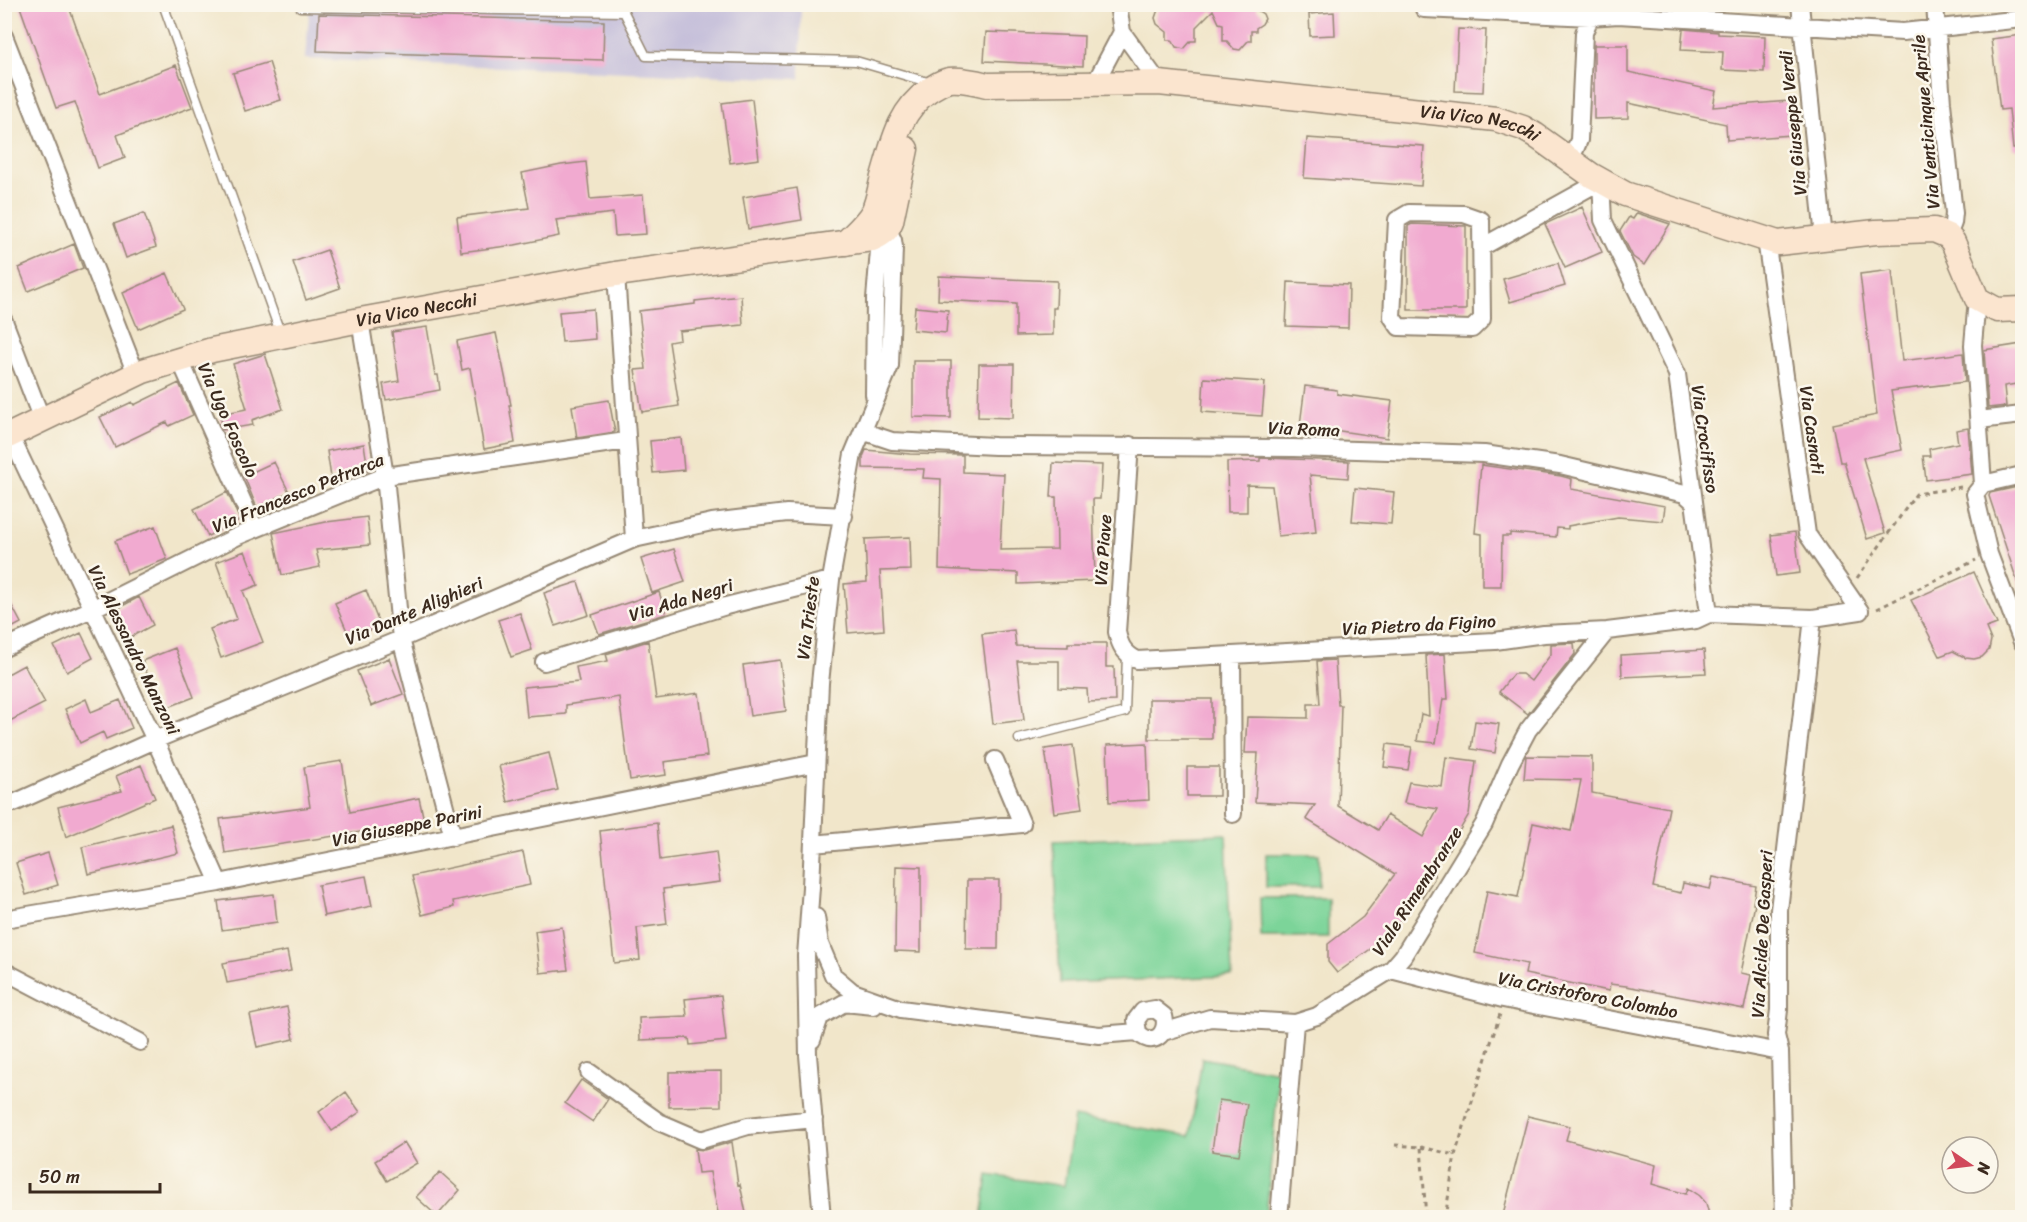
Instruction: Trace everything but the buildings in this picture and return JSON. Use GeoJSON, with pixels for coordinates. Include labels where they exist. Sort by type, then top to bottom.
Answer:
{"type":"FeatureCollection","features":[{"type":"Feature","properties":{"kind":"street"},"geometry":{"type":"LineString","coordinates":[[1118,4],[1122,32],[1159,83]]}},
{"type":"Feature","properties":{"kind":"street","name":"Via Giuseppe Verdi"},"geometry":{"type":"LineString","coordinates":[[1800,4],[1824,238]]}},
{"type":"Feature","properties":{"kind":"street","name":"Via Venticinque Aprile"},"geometry":{"type":"LineString","coordinates":[[1935,4],[1942,103],[1954,213],[1948,236]]}},
{"type":"Feature","properties":{"kind":"street"},"geometry":{"type":"LineString","coordinates":[[1424,9],[1590,17],[1618,15],[1903,32],[2022,19]]}},
{"type":"Feature","properties":{"kind":"street"},"geometry":{"type":"LineString","coordinates":[[1571,159],[1579,140],[1584,33],[1590,17]]}},
{"type":"Feature","properties":{"kind":"street"},"geometry":{"type":"LineString","coordinates":[[1094,85],[1122,32]]}},
{"type":"Feature","properties":{"kind":"street"},"geometry":{"type":"LineString","coordinates":[[4,36],[136,374]]}},
{"type":"Feature","properties":{"kind":"street","name":"Via Vico Necchi"},"geometry":{"type":"LineString","coordinates":[[937,85],[949,80],[987,84],[1159,83],[1496,119],[1522,128],[1601,181],[1626,194],[1778,243],[1876,232],[1934,230],[1948,236]]}},
{"type":"Feature","properties":{"kind":"street","name":"Via Vico Necchi"},"geometry":{"type":"LineString","coordinates":[[7,436],[136,374],[212,350],[360,320],[616,274],[883,231],[891,221],[907,145],[918,122],[927,111],[944,98],[987,84]]}},
{"type":"Feature","properties":{"kind":"street"},"geometry":{"type":"LineString","coordinates":[[850,237],[865,223],[874,210],[897,128],[916,100],[937,85]]}},
{"type":"Feature","properties":{"kind":"street"},"geometry":{"type":"LineString","coordinates":[[883,231],[889,185],[887,164]]}},
{"type":"Feature","properties":{"kind":"street"},"geometry":{"type":"LineString","coordinates":[[1482,247],[1601,181]]}},
{"type":"Feature","properties":{"kind":"street","name":"Via Crocifisso"},"geometry":{"type":"LineString","coordinates":[[1601,181],[1603,220],[1677,375],[1709,614]]}},
{"type":"Feature","properties":{"kind":"street"},"geometry":{"type":"LineString","coordinates":[[1409,213],[1464,214],[1481,220],[1482,247],[1482,319],[1472,329],[1399,327],[1392,317],[1397,220],[1409,213]]}},
{"type":"Feature","properties":{"kind":"street","name":"Via Trieste"},"geometry":{"type":"LineString","coordinates":[[811,886],[820,683],[831,580],[853,453],[869,416],[875,299],[883,231]]}},
{"type":"Feature","properties":{"kind":"street"},"geometry":{"type":"LineString","coordinates":[[1948,236],[1957,249],[1977,299],[1973,345],[1983,484],[1975,495],[1989,554],[2022,642]]}},
{"type":"Feature","properties":{"kind":"street","name":"Via Casnati"},"geometry":{"type":"LineString","coordinates":[[1766,239],[1807,534],[1860,611]]}},
{"type":"Feature","properties":{"kind":"street"},"geometry":{"type":"LineString","coordinates":[[616,274],[634,539]]}},
{"type":"Feature","properties":{"kind":"street"},"geometry":{"type":"LineString","coordinates":[[1977,299],[1997,310],[2022,309]]}},
{"type":"Feature","properties":{"kind":"street"},"geometry":{"type":"LineString","coordinates":[[360,320],[385,476],[401,639],[453,837]]}},
{"type":"Feature","properties":{"kind":"street"},"geometry":{"type":"LineString","coordinates":[[4,321],[42,420]]}},
{"type":"Feature","properties":{"kind":"street","name":"Via Ugo Foscolo"},"geometry":{"type":"LineString","coordinates":[[180,360],[255,529]]}},
{"type":"Feature","properties":{"kind":"street"},"geometry":{"type":"LineString","coordinates":[[1979,420],[2022,415]]}},
{"type":"Feature","properties":{"kind":"street","name":"Via Roma"},"geometry":{"type":"LineString","coordinates":[[869,416],[871,434],[905,442],[995,446],[1293,448],[1484,454],[1571,468],[1685,494],[1694,502]]}},
{"type":"Feature","properties":{"kind":"street","name":"Via Alessandro Manzoni"},"geometry":{"type":"LineString","coordinates":[[7,436],[155,740],[219,883]]}},
{"type":"Feature","properties":{"kind":"street","name":"Via Francesco Petrarca"},"geometry":{"type":"LineString","coordinates":[[4,648],[92,609],[238,536],[385,476],[626,441]]}},
{"type":"Feature","properties":{"kind":"street","name":"Via Piave"},"geometry":{"type":"LineString","coordinates":[[1127,654],[1120,645],[1118,620],[1130,446]]}},
{"type":"Feature","properties":{"kind":"street"},"geometry":{"type":"LineString","coordinates":[[1983,484],[2022,475]]}},
{"type":"Feature","properties":{"kind":"street","name":"Via Dante Alighieri"},"geometry":{"type":"LineString","coordinates":[[14,803],[155,740],[401,639],[634,539],[712,522],[787,513],[843,516]]}},
{"type":"Feature","properties":{"kind":"street","name":"Via Ada Negri"},"geometry":{"type":"LineString","coordinates":[[544,662],[726,606],[831,580]]}},
{"type":"Feature","properties":{"kind":"street"},"geometry":{"type":"LineString","coordinates":[[1709,614],[1813,618],[1860,611]]}},
{"type":"Feature","properties":{"kind":"street","name":"Via Pietro da Figino"},"geometry":{"type":"LineString","coordinates":[[1232,655],[1495,641],[1544,634],[1607,631],[1696,620],[1709,614]]}},
{"type":"Feature","properties":{"kind":"street","name":"Via Alcide De Gasperi"},"geometry":{"type":"LineString","coordinates":[[1784,1218],[1780,1052],[1776,1035],[1779,1010],[1779,910],[1813,618]]}},
{"type":"Feature","properties":{"kind":"street","name":"Viale Rimembranze"},"geometry":{"type":"LineString","coordinates":[[1164,1024],[1210,1018],[1295,1023],[1317,1016],[1391,970],[1484,825],[1509,764],[1528,730],[1607,631]]}},
{"type":"Feature","properties":{"kind":"street"},"geometry":{"type":"LineString","coordinates":[[1127,654],[1137,660],[1232,655],[1233,814]]}},
{"type":"Feature","properties":{"kind":"street"},"geometry":{"type":"LineString","coordinates":[[813,844],[1022,824],[995,760]]}},
{"type":"Feature","properties":{"kind":"street","name":"Via Giuseppe Parini"},"geometry":{"type":"LineString","coordinates":[[4,919],[219,883],[816,763]]}},
{"type":"Feature","properties":{"kind":"street"},"geometry":{"type":"LineString","coordinates":[[811,886],[820,944],[833,975],[853,992],[901,1009]]}},
{"type":"Feature","properties":{"kind":"street"},"geometry":{"type":"LineString","coordinates":[[811,886],[806,956],[808,1055],[822,1218]]}},
{"type":"Feature","properties":{"kind":"street","name":"Via Cristoforo Colombo"},"geometry":{"type":"LineString","coordinates":[[1391,970],[1503,999],[1780,1052]]}},
{"type":"Feature","properties":{"kind":"street"},"geometry":{"type":"LineString","coordinates":[[4,971],[140,1042]]}},
{"type":"Feature","properties":{"kind":"street"},"geometry":{"type":"LineString","coordinates":[[808,1055],[820,1017],[844,1003],[1099,1035],[1137,1025]]}},
{"type":"Feature","properties":{"kind":"street"},"geometry":{"type":"LineString","coordinates":[[1149,1008],[1155,1009],[1164,1024],[1155,1038],[1147,1039],[1137,1025],[1139,1014],[1149,1008]]}},
{"type":"Feature","properties":{"kind":"street"},"geometry":{"type":"LineString","coordinates":[[1279,1218],[1295,1023]]}},
{"type":"Feature","properties":{"kind":"street"},"geometry":{"type":"LineString","coordinates":[[589,1072],[659,1122],[701,1140],[748,1126],[814,1119]]}},
{"type":"Feature","properties":{"kind":"lane"},"geometry":{"type":"LineString","coordinates":[[164,4],[281,336]]}},
{"type":"Feature","properties":{"kind":"lane"},"geometry":{"type":"LineString","coordinates":[[300,7],[624,12],[646,56],[856,61],[937,85]]}},
{"type":"Feature","properties":{"kind":"lane","name":"Via Piave"},"geometry":{"type":"LineString","coordinates":[[1018,739],[1125,712],[1127,654]]}},
{"type":"Feature","properties":{"kind":"path"},"geometry":{"type":"LineString","coordinates":[[1847,592],[1916,494],[1983,484]]}},
{"type":"Feature","properties":{"kind":"path"},"geometry":{"type":"LineString","coordinates":[[1860,611],[1877,609],[1989,554]]}},
{"type":"Feature","properties":{"kind":"path"},"geometry":{"type":"LineString","coordinates":[[1445,1218],[1455,1155],[1500,1014]]}},
{"type":"Feature","properties":{"kind":"path"},"geometry":{"type":"LineString","coordinates":[[1395,1145],[1421,1147],[1455,1155]]}},
{"type":"Feature","properties":{"kind":"path"},"geometry":{"type":"LineString","coordinates":[[1421,1147],[1426,1218]]}},
{"type":"Feature","properties":{"kind":"shaded area"},"geometry":{"type":"Polygon","coordinates":[[[310,5],[801,5],[800,79],[305,59],[310,5]]]}},
{"type":"Feature","properties":{"kind":"green space"},"geometry":{"type":"Polygon","coordinates":[[[1226,834],[1232,976],[1060,983],[1054,841],[1226,834]]]}},
{"type":"Feature","properties":{"kind":"green space"},"geometry":{"type":"Polygon","coordinates":[[[1266,854],[1319,854],[1319,887],[1266,887],[1266,854]]]}},
{"type":"Feature","properties":{"kind":"green space"},"geometry":{"type":"Polygon","coordinates":[[[1260,898],[1328,898],[1328,937],[1261,937],[1260,898]]]}},
{"type":"Feature","properties":{"kind":"green space"},"geometry":{"type":"Polygon","coordinates":[[[1202,1058],[1279,1072],[1266,1217],[982,1218],[988,1175],[1064,1186],[1074,1117],[1190,1136],[1202,1058]]]}}]}
